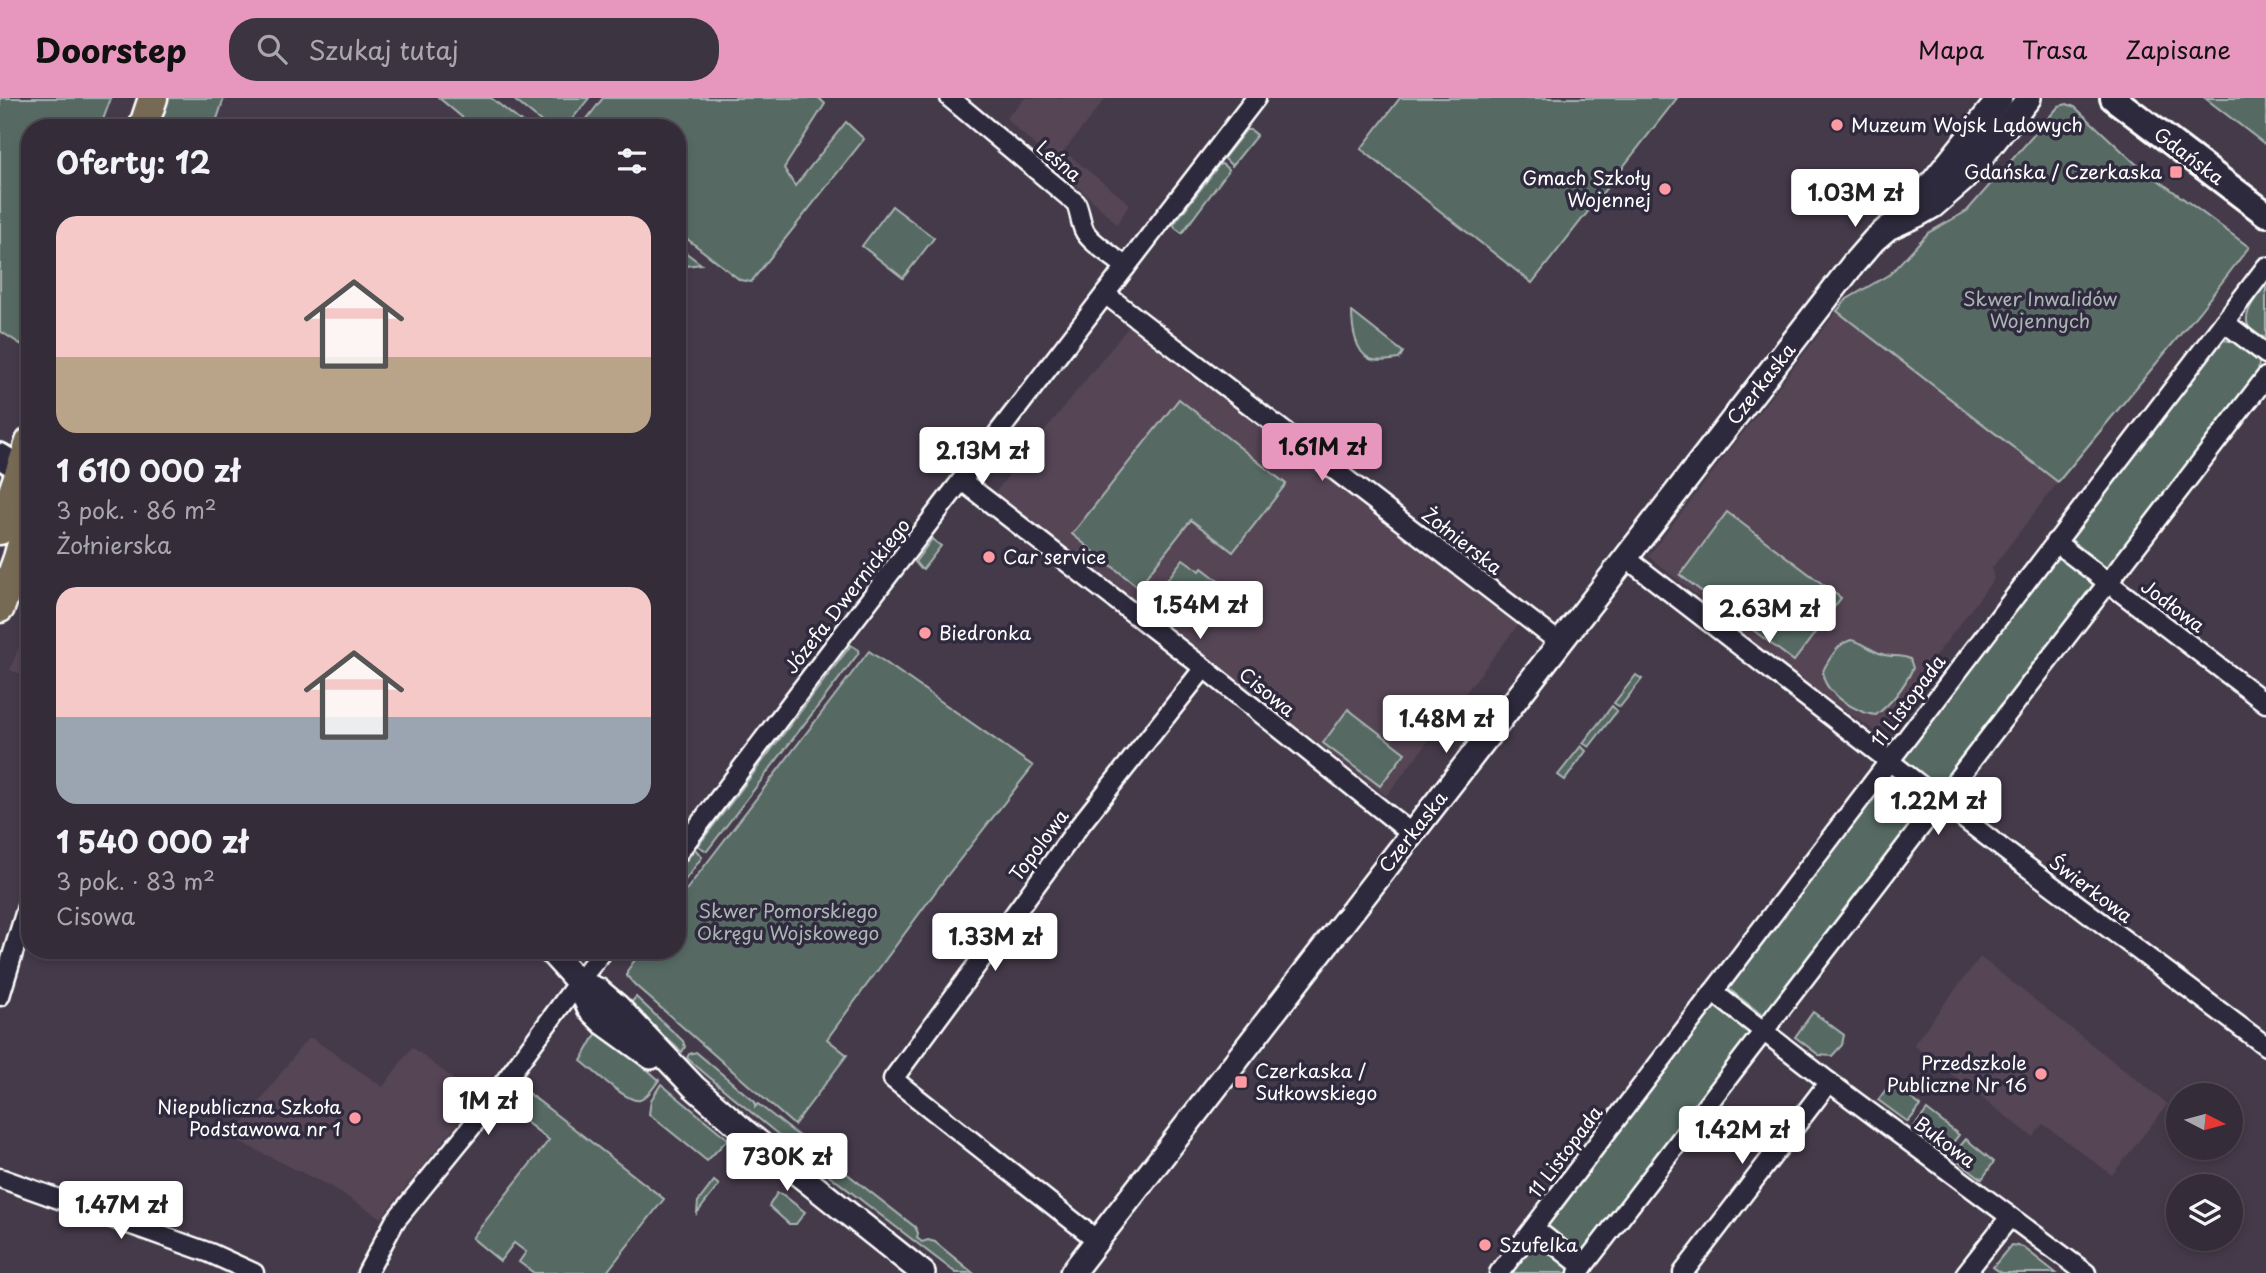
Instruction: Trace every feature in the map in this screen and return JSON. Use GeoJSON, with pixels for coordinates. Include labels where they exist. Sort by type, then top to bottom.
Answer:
{"type":"FeatureCollection","features":[{"type":"Feature","properties":{"kind":"main road"},"geometry":{"type":"LineString","coordinates":[[146,119],[153,98]]}},
{"type":"Feature","properties":{"kind":"main road","name":"Gdańska"},"geometry":{"type":"LineString","coordinates":[[2113,98],[2266,214]]}},
{"type":"Feature","properties":{"kind":"main road"},"geometry":{"type":"LineString","coordinates":[[17,466],[21,494]]}},
{"type":"Feature","properties":{"kind":"main road"},"geometry":{"type":"LineString","coordinates":[[0,530],[21,510]]}},
{"type":"Feature","properties":{"kind":"main road"},"geometry":{"type":"LineString","coordinates":[[0,608],[18,558],[21,528]]}},
{"type":"Feature","properties":{"kind":"street","name":"Leśna"},"geometry":{"type":"LineString","coordinates":[[950,98],[1076,203],[1084,231],[1126,267]]}},
{"type":"Feature","properties":{"kind":"street","name":"Józefa Dwernickiego"},"geometry":{"type":"LineString","coordinates":[[686,842],[1256,98]]}},
{"type":"Feature","properties":{"kind":"street","name":"Czerkaska"},"geometry":{"type":"LineString","coordinates":[[1888,228],[1894,216],[1913,202],[1941,174],[2000,98]]}},
{"type":"Feature","properties":{"kind":"street","name":"Czerkaska"},"geometry":{"type":"LineString","coordinates":[[1072,1273],[1854,263],[1888,228],[1925,211],[1963,180],[2029,98]]}},
{"type":"Feature","properties":{"kind":"street","name":"11 Listopada"},"geometry":{"type":"LineString","coordinates":[[1499,1273],[2266,267]]}},
{"type":"Feature","properties":{"kind":"street","name":"Żołnierska"},"geometry":{"type":"LineString","coordinates":[[1105,294],[1560,643]]}},
{"type":"Feature","properties":{"kind":"street"},"geometry":{"type":"LineString","coordinates":[[2224,322],[2266,354]]}},
{"type":"Feature","properties":{"kind":"street","name":"11 Listopada"},"geometry":{"type":"LineString","coordinates":[[1534,1228],[1581,1270],[2266,377]]}},
{"type":"Feature","properties":{"kind":"street","name":"Cisowa"},"geometry":{"type":"LineString","coordinates":[[962,481],[1204,668],[1412,834]]}},
{"type":"Feature","properties":{"kind":"street","name":"Jodłowa"},"geometry":{"type":"LineString","coordinates":[[2056,542],[2266,703]]}},
{"type":"Feature","properties":{"kind":"street","name":"Świerkowa"},"geometry":{"type":"LineString","coordinates":[[1626,558],[2003,849],[2266,1046]]}},
{"type":"Feature","properties":{"kind":"street","name":"Topolowa"},"geometry":{"type":"LineString","coordinates":[[1097,1240],[893,1079],[1080,825],[1204,668]]}},
{"type":"Feature","properties":{"kind":"street"},"geometry":{"type":"LineString","coordinates":[[0,996],[21,927]]}},
{"type":"Feature","properties":{"kind":"street"},"geometry":{"type":"LineString","coordinates":[[557,959],[578,982],[589,1008],[604,1023],[694,1087],[743,1130],[921,1269]]}},
{"type":"Feature","properties":{"kind":"street"},"geometry":{"type":"LineString","coordinates":[[367,1273],[395,1221],[473,1125],[597,959]]}},
{"type":"Feature","properties":{"kind":"street","name":"Bukowa"},"geometry":{"type":"LineString","coordinates":[[1713,992],[2086,1273]]}},
{"type":"Feature","properties":{"kind":"street"},"geometry":{"type":"LineString","coordinates":[[1683,1273],[1829,1082]]}},
{"type":"Feature","properties":{"kind":"street"},"geometry":{"type":"LineString","coordinates":[[0,1178],[210,1253],[254,1273]]}},
{"type":"Feature","properties":{"kind":"street"},"geometry":{"type":"LineString","coordinates":[[1966,1273],[2010,1217]]}},
{"type":"Feature","properties":{"kind":"shaded area"},"geometry":{"type":"Polygon","coordinates":[[[1025,98],[1106,98],[1064,151],[1130,204],[1117,224],[1006,118],[1025,98]]]}},
{"type":"Feature","properties":{"kind":"shaded area"},"geometry":{"type":"Polygon","coordinates":[[[1837,311],[2058,482],[1992,568],[1994,579],[1877,733],[1800,679],[1648,556],[1837,311]]]}},
{"type":"Feature","properties":{"kind":"shaded area"},"geometry":{"type":"Polygon","coordinates":[[[1130,325],[1519,624],[1386,796],[995,492],[1130,325]]]}},
{"type":"Feature","properties":{"kind":"shaded area"},"geometry":{"type":"Polygon","coordinates":[[[21,641],[21,674],[10,670],[21,641]]]}},
{"type":"Feature","properties":{"kind":"shaded area","name":"Przedszkole Publiczne Nr 16"},"geometry":{"type":"Polygon","coordinates":[[[1980,957],[2166,1102],[2166,1107],[2112,1175],[2043,1124],[2033,1137],[1913,1045],[1980,957]]]}},
{"type":"Feature","properties":{"kind":"shaded area","name":"Niepubliczna Szkoła Podstawowa nr 1"},"geometry":{"type":"Polygon","coordinates":[[[312,1038],[383,1087],[412,1047],[478,1098],[381,1218],[331,1187],[232,1138],[306,1040],[312,1038]]]}},
{"type":"Feature","properties":{"kind":"green space"},"geometry":{"type":"Polygon","coordinates":[[[0,98],[111,98],[103,119],[21,119],[21,344],[0,331],[0,98]]]}},
{"type":"Feature","properties":{"kind":"green space"},"geometry":{"type":"Polygon","coordinates":[[[169,98],[224,98],[217,119],[161,119],[169,98]]]}},
{"type":"Feature","properties":{"kind":"green space"},"geometry":{"type":"Polygon","coordinates":[[[439,98],[491,98],[518,119],[464,119],[439,98]]]}},
{"type":"Feature","properties":{"kind":"green space"},"geometry":{"type":"Polygon","coordinates":[[[512,98],[589,98],[572,119],[538,119],[512,98]]]}},
{"type":"Feature","properties":{"kind":"green space"},"geometry":{"type":"Polygon","coordinates":[[[603,98],[819,98],[825,104],[784,168],[795,186],[846,122],[864,139],[751,282],[740,280],[686,238],[686,119],[587,119],[603,98]]]}},
{"type":"Feature","properties":{"kind":"green space"},"geometry":{"type":"Polygon","coordinates":[[[1400,98],[1677,98],[1532,283],[1361,149],[1400,98]]]}},
{"type":"Feature","properties":{"kind":"green space"},"geometry":{"type":"Polygon","coordinates":[[[2205,98],[2262,98],[2266,101],[2266,145],[2205,98]]]}},
{"type":"Feature","properties":{"kind":"green space","name":"Skwer Inwalidów Wojennych"},"geometry":{"type":"Polygon","coordinates":[[[2067,104],[2075,107],[2135,163],[2249,247],[2199,312],[2058,482],[1837,311],[1847,299],[1890,274],[1928,233],[1967,211],[2059,106],[2067,104]]]}},
{"type":"Feature","properties":{"kind":"green space"},"geometry":{"type":"Polygon","coordinates":[[[1246,130],[1257,135],[1232,166],[1224,158],[1246,130]]]}},
{"type":"Feature","properties":{"kind":"green space"},"geometry":{"type":"Polygon","coordinates":[[[1222,164],[1229,170],[1182,233],[1174,224],[1222,164]]]}},
{"type":"Feature","properties":{"kind":"green space"},"geometry":{"type":"Polygon","coordinates":[[[892,206],[934,238],[903,278],[862,246],[892,206]]]}},
{"type":"Feature","properties":{"kind":"green space"},"geometry":{"type":"Polygon","coordinates":[[[686,253],[701,264],[686,266],[686,253]]]}},
{"type":"Feature","properties":{"kind":"green space"},"geometry":{"type":"Polygon","coordinates":[[[2266,284],[2266,338],[2255,334],[2247,321],[2251,306],[2266,284]]]}},
{"type":"Feature","properties":{"kind":"green space"},"geometry":{"type":"Polygon","coordinates":[[[1352,312],[1403,352],[1399,359],[1377,361],[1365,356],[1355,338],[1352,312]]]}},
{"type":"Feature","properties":{"kind":"green space"},"geometry":{"type":"Polygon","coordinates":[[[2218,342],[2234,342],[2259,362],[2258,375],[2108,570],[2068,537],[2218,342]]]}},
{"type":"Feature","properties":{"kind":"green space"},"geometry":{"type":"Polygon","coordinates":[[[1179,399],[1286,484],[1233,552],[1191,520],[1138,587],[1072,534],[1179,399]]]}},
{"type":"Feature","properties":{"kind":"green space"},"geometry":{"type":"Polygon","coordinates":[[[1727,512],[1841,598],[1794,661],[1680,575],[1727,512]]]}},
{"type":"Feature","properties":{"kind":"green space"},"geometry":{"type":"Polygon","coordinates":[[[932,539],[941,546],[921,569],[915,562],[932,539]]]}},
{"type":"Feature","properties":{"kind":"green space"},"geometry":{"type":"Polygon","coordinates":[[[2055,551],[2098,584],[1935,791],[1898,757],[2055,551]]]}},
{"type":"Feature","properties":{"kind":"green space"},"geometry":{"type":"Polygon","coordinates":[[[1183,559],[1200,571],[1202,568],[1224,585],[1206,610],[1167,580],[1183,559]]]}},
{"type":"Feature","properties":{"kind":"green space"},"geometry":{"type":"Polygon","coordinates":[[[1851,640],[1885,655],[1910,659],[1913,668],[1898,694],[1876,715],[1860,711],[1842,701],[1824,680],[1823,672],[1833,654],[1851,640]]]}},
{"type":"Feature","properties":{"kind":"green space"},"geometry":{"type":"Polygon","coordinates":[[[851,645],[859,650],[858,654],[707,851],[698,846],[851,645]]]}},
{"type":"Feature","properties":{"kind":"green space","name":"Skwer Pomorskiego Okręgu Wojskowego"},"geometry":{"type":"Polygon","coordinates":[[[869,651],[1033,766],[947,876],[827,1039],[847,1055],[794,1125],[627,976],[627,971],[636,959],[686,959],[686,890],[869,651]]]}},
{"type":"Feature","properties":{"kind":"green space"},"geometry":{"type":"Polygon","coordinates":[[[1636,675],[1642,679],[1620,707],[1614,703],[1636,675]]]}},
{"type":"Feature","properties":{"kind":"green space"},"geometry":{"type":"Polygon","coordinates":[[[1612,706],[1617,711],[1589,747],[1583,743],[1612,706]]]}},
{"type":"Feature","properties":{"kind":"green space"},"geometry":{"type":"Polygon","coordinates":[[[1348,709],[1405,753],[1380,786],[1323,743],[1348,709]]]}},
{"type":"Feature","properties":{"kind":"green space"},"geometry":{"type":"Polygon","coordinates":[[[1581,746],[1586,751],[1565,780],[1558,775],[1581,746]]]}},
{"type":"Feature","properties":{"kind":"green space"},"geometry":{"type":"Polygon","coordinates":[[[1886,772],[1928,805],[1765,1017],[1725,986],[1886,772]]]}},
{"type":"Feature","properties":{"kind":"green space"},"geometry":{"type":"Polygon","coordinates":[[[695,849],[702,857],[686,879],[686,861],[695,849]]]}},
{"type":"Feature","properties":{"kind":"green space"},"geometry":{"type":"Polygon","coordinates":[[[636,997],[683,1041],[685,1047],[682,1052],[629,1005],[636,997]]]}},
{"type":"Feature","properties":{"kind":"green space"},"geometry":{"type":"Polygon","coordinates":[[[1713,1004],[1751,1034],[1581,1253],[1541,1221],[1713,1004]]]}},
{"type":"Feature","properties":{"kind":"green space"},"geometry":{"type":"Polygon","coordinates":[[[1813,1012],[1844,1035],[1842,1045],[1832,1056],[1819,1055],[1795,1037],[1813,1012]]]}},
{"type":"Feature","properties":{"kind":"green space"},"geometry":{"type":"Polygon","coordinates":[[[599,1029],[659,1080],[643,1099],[634,1100],[627,1097],[581,1061],[599,1029]]]}},
{"type":"Feature","properties":{"kind":"green space"},"geometry":{"type":"Polygon","coordinates":[[[696,1052],[755,1102],[755,1107],[758,1104],[915,1227],[917,1238],[922,1242],[935,1242],[973,1273],[956,1273],[819,1167],[687,1058],[689,1054],[696,1052]]]}},
{"type":"Feature","properties":{"kind":"green space"},"geometry":{"type":"Polygon","coordinates":[[[1891,1083],[1921,1106],[1908,1122],[1878,1100],[1891,1083]]]}},
{"type":"Feature","properties":{"kind":"green space"},"geometry":{"type":"Polygon","coordinates":[[[661,1084],[728,1139],[707,1161],[649,1114],[651,1100],[661,1084]]]}},
{"type":"Feature","properties":{"kind":"green space"},"geometry":{"type":"Polygon","coordinates":[[[522,1088],[664,1199],[606,1273],[534,1273],[519,1262],[526,1252],[514,1243],[500,1261],[472,1238],[549,1140],[508,1108],[522,1088]]]}},
{"type":"Feature","properties":{"kind":"green space"},"geometry":{"type":"Polygon","coordinates":[[[1927,1110],[1959,1135],[1946,1151],[1914,1127],[1927,1110]]]}},
{"type":"Feature","properties":{"kind":"green space"},"geometry":{"type":"Polygon","coordinates":[[[1966,1139],[1994,1162],[1982,1179],[1952,1156],[1966,1139]]]}},
{"type":"Feature","properties":{"kind":"green space"},"geometry":{"type":"Polygon","coordinates":[[[714,1181],[719,1185],[697,1213],[698,1202],[714,1181]]]}},
{"type":"Feature","properties":{"kind":"green space"},"geometry":{"type":"Polygon","coordinates":[[[777,1193],[805,1212],[796,1224],[789,1224],[769,1206],[777,1193]]]}},
{"type":"Feature","properties":{"kind":"green space"},"geometry":{"type":"Polygon","coordinates":[[[1531,1238],[1571,1269],[1568,1273],[1505,1273],[1531,1238]]]}},
{"type":"Feature","properties":{"kind":"green space"},"geometry":{"type":"Polygon","coordinates":[[[2011,1245],[2023,1247],[2056,1273],[2001,1273],[1993,1267],[2011,1245]]]}},
{"type":"Feature","properties":{"kind":"place","name":"Muzeum Wojsk Lądowych"},"geometry":{"type":"Point","coordinates":[1837,125]}},
{"type":"Feature","properties":{"kind":"place","name":"Gdańska / Czerkaska"},"geometry":{"type":"Point","coordinates":[2176,172]}},
{"type":"Feature","properties":{"kind":"place","name":"Gmach Szkoły Wojennej"},"geometry":{"type":"Point","coordinates":[1665,189]}},
{"type":"Feature","properties":{"kind":"place","name":"Car service"},"geometry":{"type":"Point","coordinates":[989,557]}},
{"type":"Feature","properties":{"kind":"place","name":"Biedronka"},"geometry":{"type":"Point","coordinates":[925,633]}},
{"type":"Feature","properties":{"kind":"place","name":"Przedszkole Publiczne Nr 16"},"geometry":{"type":"Point","coordinates":[2041,1074]}},
{"type":"Feature","properties":{"kind":"place","name":"Czerkaska / Sułkowskiego"},"geometry":{"type":"Point","coordinates":[1241,1082]}},
{"type":"Feature","properties":{"kind":"place","name":"Niepubliczna Szkoła Podstawowa nr 1"},"geometry":{"type":"Point","coordinates":[355,1118]}},
{"type":"Feature","properties":{"kind":"place","name":"Szufelka"},"geometry":{"type":"Point","coordinates":[1485,1245]}}]}
